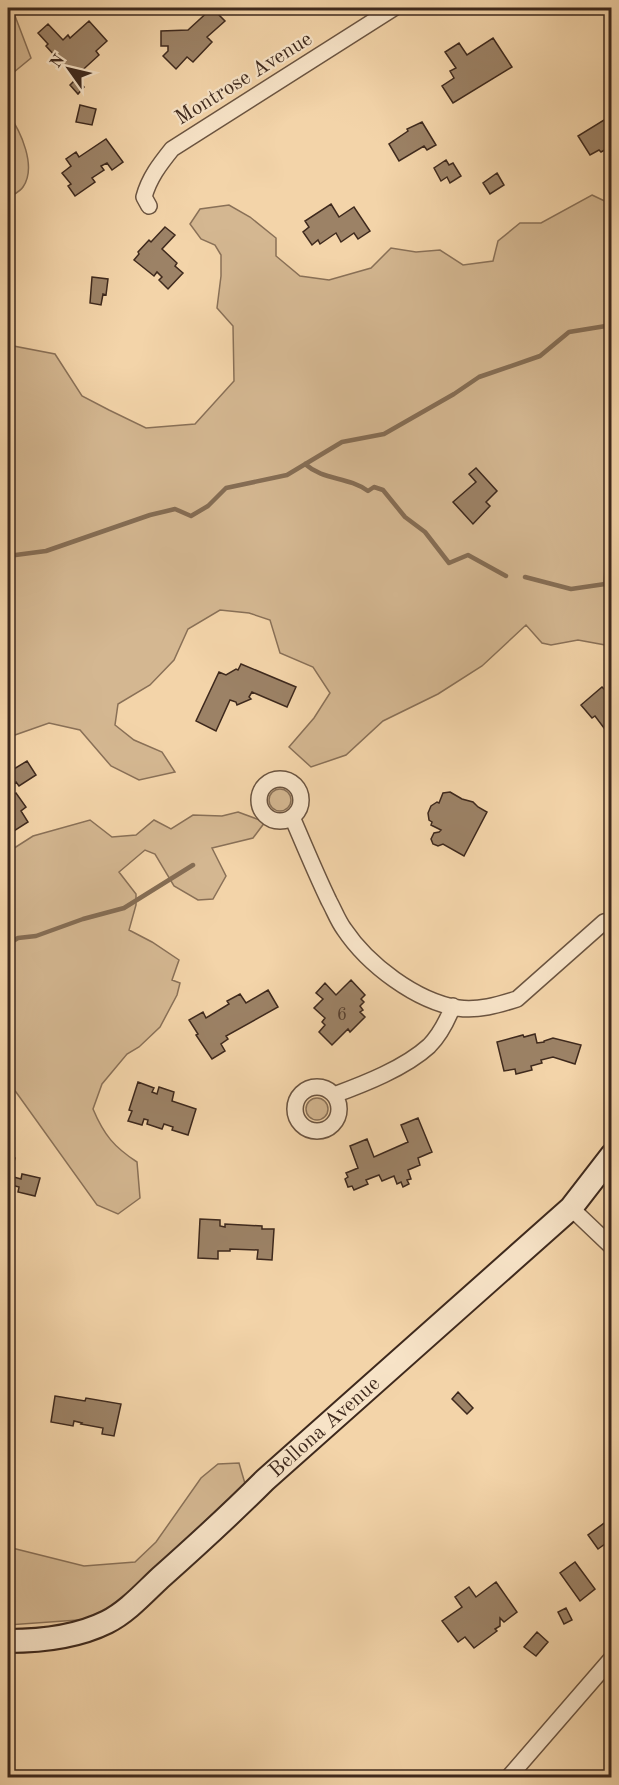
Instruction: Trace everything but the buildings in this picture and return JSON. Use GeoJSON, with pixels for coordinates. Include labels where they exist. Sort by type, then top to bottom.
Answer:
{"type":"FeatureCollection","features":[{"type":"Feature","properties":{"kind":"main road","name":"Bellona Avenue"},"geometry":{"type":"LineString","coordinates":[[8,1641],[83,1632],[108,1622],[125,1610],[223,1522],[265,1480],[571,1208],[612,1155]]}},
{"type":"Feature","properties":{"kind":"street","name":"Montrose Avenue"},"geometry":{"type":"LineString","coordinates":[[149,206],[144,197],[148,184],[172,149],[394,8]]}},
{"type":"Feature","properties":{"kind":"street"},"geometry":{"type":"LineString","coordinates":[[292,817],[343,928],[361,951],[385,973],[440,1004],[480,1008],[516,999],[604,922],[612,920]]}},
{"type":"Feature","properties":{"kind":"street"},"geometry":{"type":"LineString","coordinates":[[334,1095],[369,1081],[417,1055],[438,1036],[453,1006]]}},
{"type":"Feature","properties":{"kind":"street"},"geometry":{"type":"LineString","coordinates":[[571,1208],[612,1247]]}},
{"type":"Feature","properties":{"kind":"street"},"geometry":{"type":"LineString","coordinates":[[508,1778],[612,1658]]}},
{"type":"Feature","properties":{"kind":"shaded area"},"geometry":{"type":"Polygon","coordinates":[[[8,8],[12,8],[31,58],[8,77],[8,8]]]}},
{"type":"Feature","properties":{"kind":"shaded area"},"geometry":{"type":"Polygon","coordinates":[[[8,114],[26,149],[28,170],[23,187],[8,198],[8,114]]]}},
{"type":"Feature","properties":{"kind":"shaded area"},"geometry":{"type":"Polygon","coordinates":[[[592,195],[611,204],[612,567],[605,568],[604,584],[611,593],[611,646],[578,640],[551,645],[542,643],[526,625],[482,666],[438,694],[383,721],[346,755],[311,767],[289,747],[314,718],[330,693],[313,667],[280,653],[270,620],[249,613],[220,610],[188,629],[174,660],[150,685],[118,704],[115,725],[134,740],[162,752],[175,772],[139,780],[111,766],[80,730],[49,723],[15,735],[8,740],[8,345],[55,354],[82,396],[146,428],[195,424],[234,381],[233,326],[217,308],[221,255],[215,245],[201,239],[190,224],[200,209],[229,205],[250,217],[276,238],[276,256],[300,276],[329,280],[371,268],[391,248],[416,252],[440,250],[463,265],[493,261],[498,241],[520,223],[541,223],[592,195]]]}},
{"type":"Feature","properties":{"kind":"shaded area"},"geometry":{"type":"Polygon","coordinates":[[[280,789],[290,796],[291,800],[284,810],[280,811],[270,804],[269,800],[276,790],[280,789]]]}},
{"type":"Feature","properties":{"kind":"shaded area"},"geometry":{"type":"Polygon","coordinates":[[[238,812],[265,822],[253,838],[212,848],[226,876],[213,899],[198,900],[174,886],[155,854],[145,850],[119,872],[136,894],[136,905],[129,930],[179,960],[172,980],[180,983],[177,995],[160,1027],[139,1047],[127,1054],[102,1084],[93,1109],[110,1140],[137,1162],[140,1198],[118,1214],[97,1205],[8,1084],[8,852],[33,836],[90,820],[112,837],[136,835],[154,820],[171,829],[193,815],[222,816],[238,812]]]}},
{"type":"Feature","properties":{"kind":"shaded area"},"geometry":{"type":"Polygon","coordinates":[[[313,1098],[321,1098],[328,1105],[328,1113],[321,1120],[313,1120],[306,1113],[306,1105],[313,1098]]]}},
{"type":"Feature","properties":{"kind":"shaded area"},"geometry":{"type":"Polygon","coordinates":[[[239,1463],[246,1487],[115,1608],[92,1619],[8,1625],[8,1547],[84,1566],[135,1562],[156,1542],[201,1478],[218,1464],[239,1463]]]}},
{"type":"Feature","properties":{"kind":"waterway"},"geometry":{"type":"LineString","coordinates":[[8,556],[46,551],[150,515],[175,509],[191,516],[208,506],[226,488],[287,475],[342,442],[384,434],[479,377],[540,356],[569,332],[612,325]]}},
{"type":"Feature","properties":{"kind":"waterway"},"geometry":{"type":"LineString","coordinates":[[305,464],[320,473],[352,483],[368,491],[374,487],[383,490],[405,517],[425,532],[449,563],[468,555],[506,576]]}},
{"type":"Feature","properties":{"kind":"waterway"},"geometry":{"type":"LineString","coordinates":[[525,577],[571,589],[612,583]]}},
{"type":"Feature","properties":{"kind":"waterway"},"geometry":{"type":"LineString","coordinates":[[8,944],[18,938],[36,936],[83,919],[124,908],[193,865]]}}]}
